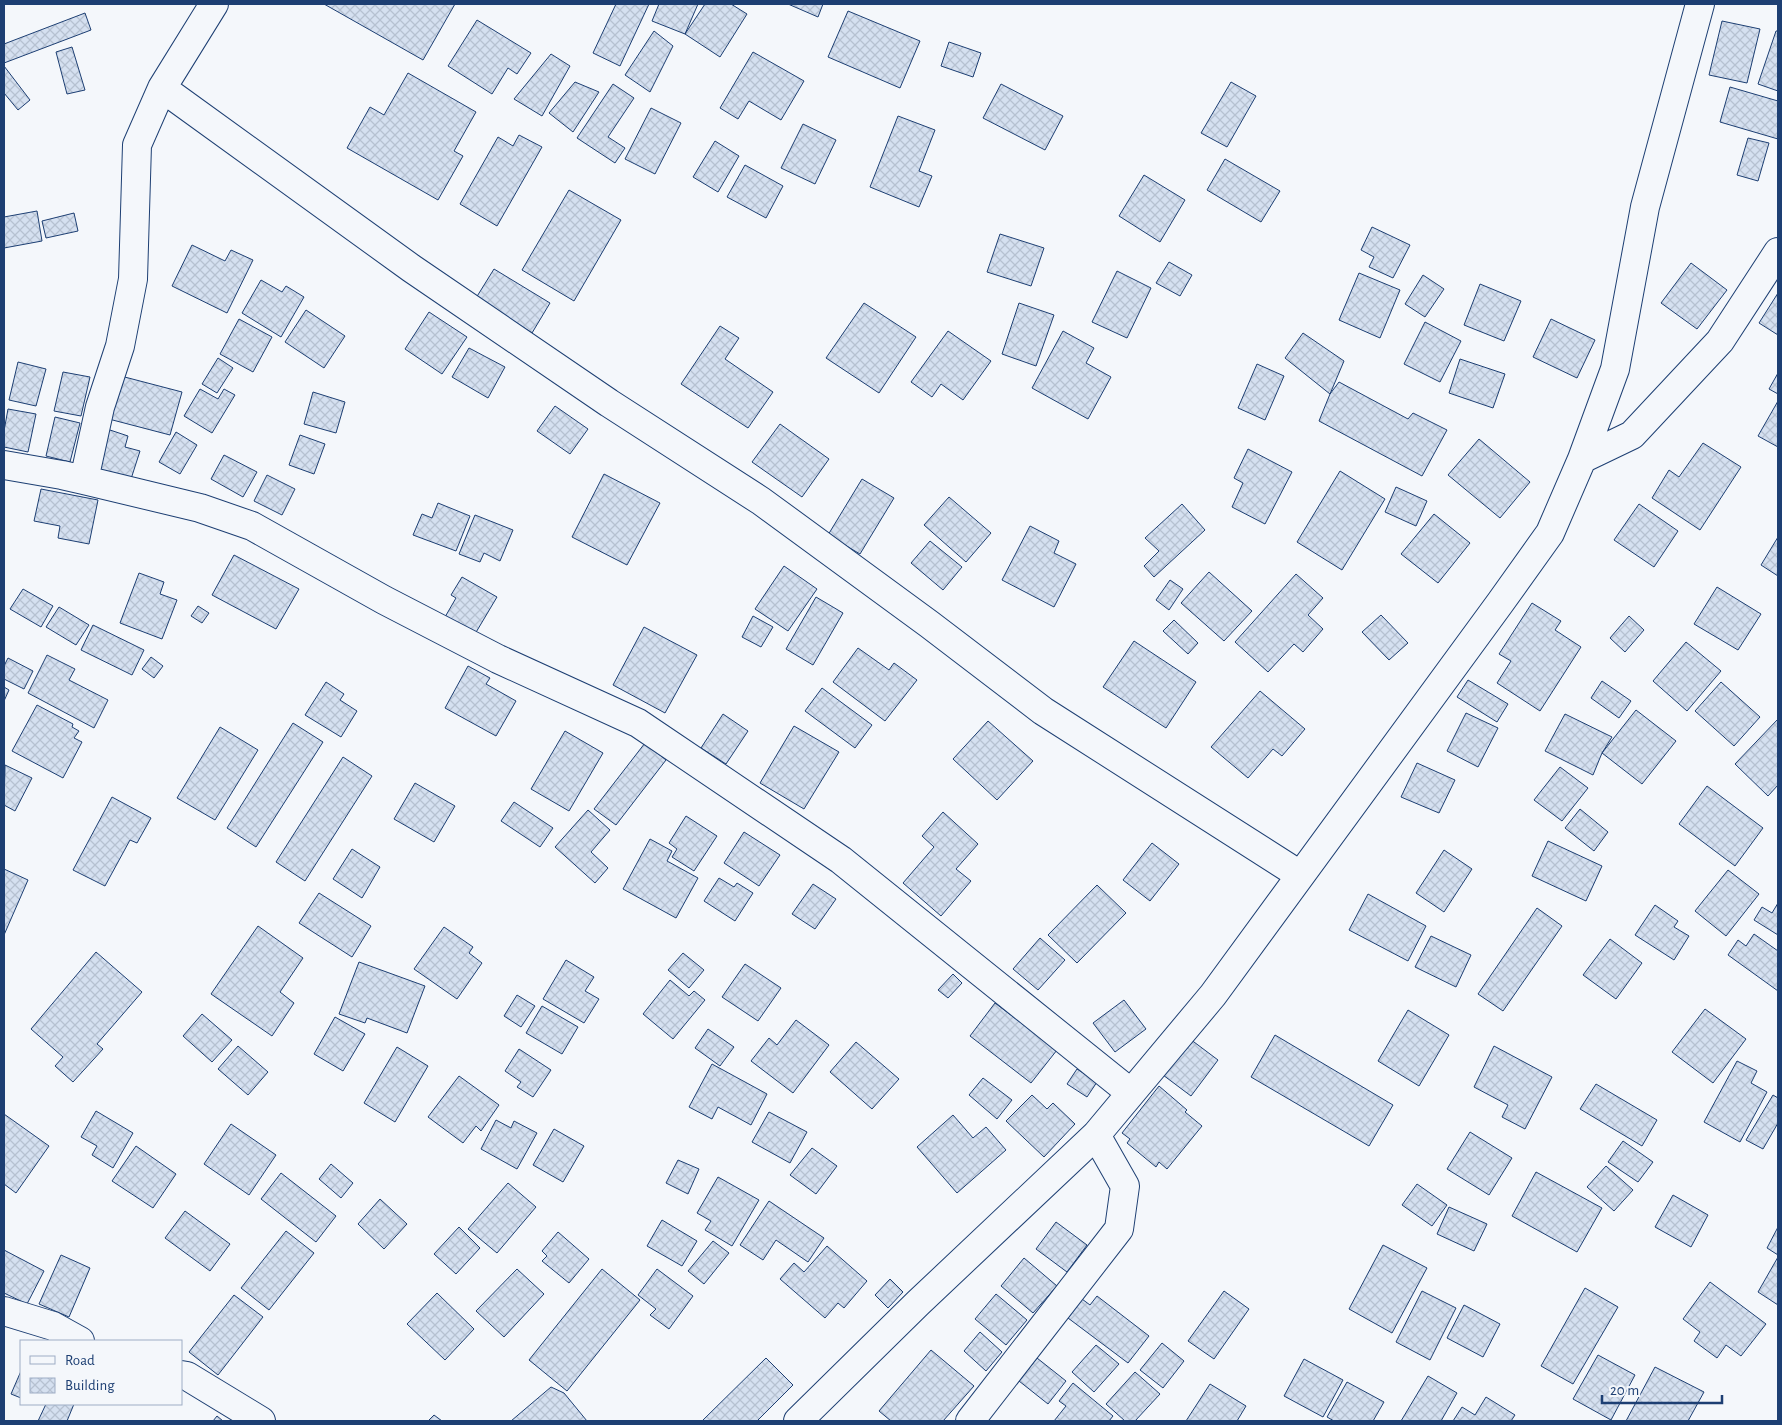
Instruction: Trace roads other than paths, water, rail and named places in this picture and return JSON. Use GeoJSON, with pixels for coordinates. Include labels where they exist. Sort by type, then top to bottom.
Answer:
{"type":"FeatureCollection","features":[{"type":"Feature","properties":{"kind":"street"},"geometry":{"type":"LineString","coordinates":[[84,480],[100,406],[120,346],[133,279],[137,146],[162,88],[214,4]]}},
{"type":"Feature","properties":{"kind":"street"},"geometry":{"type":"LineString","coordinates":[[798,1421],[1096,1135],[1213,994],[1500,604],[1550,533],[1582,459],[1616,369],[1645,207],[1700,4]]}},
{"type":"Feature","properties":{"kind":"street"},"geometry":{"type":"LineString","coordinates":[[162,88],[411,268],[609,403],[761,502],[929,624],[1042,711],[1300,875]]}},
{"type":"Feature","properties":{"kind":"street"},"geometry":{"type":"LineString","coordinates":[[1582,459],[1632,435],[1720,341],[1778,252]]}},
{"type":"Feature","properties":{"kind":"street"},"geometry":{"type":"LineString","coordinates":[[4,465],[62,475],[200,508],[252,526],[384,600],[498,659],[638,723],[841,860],[1130,1093]]}},
{"type":"Feature","properties":{"kind":"street"},"geometry":{"type":"LineString","coordinates":[[970,1421],[1119,1229],[1125,1186],[1096,1135]]}},
{"type":"Feature","properties":{"kind":"street"},"geometry":{"type":"LineString","coordinates":[[4,1311],[53,1326],[78,1340]]}},
{"type":"Feature","properties":{"kind":"street"},"geometry":{"type":"LineString","coordinates":[[182,1375],[187,1376],[261,1421]]}}]}
